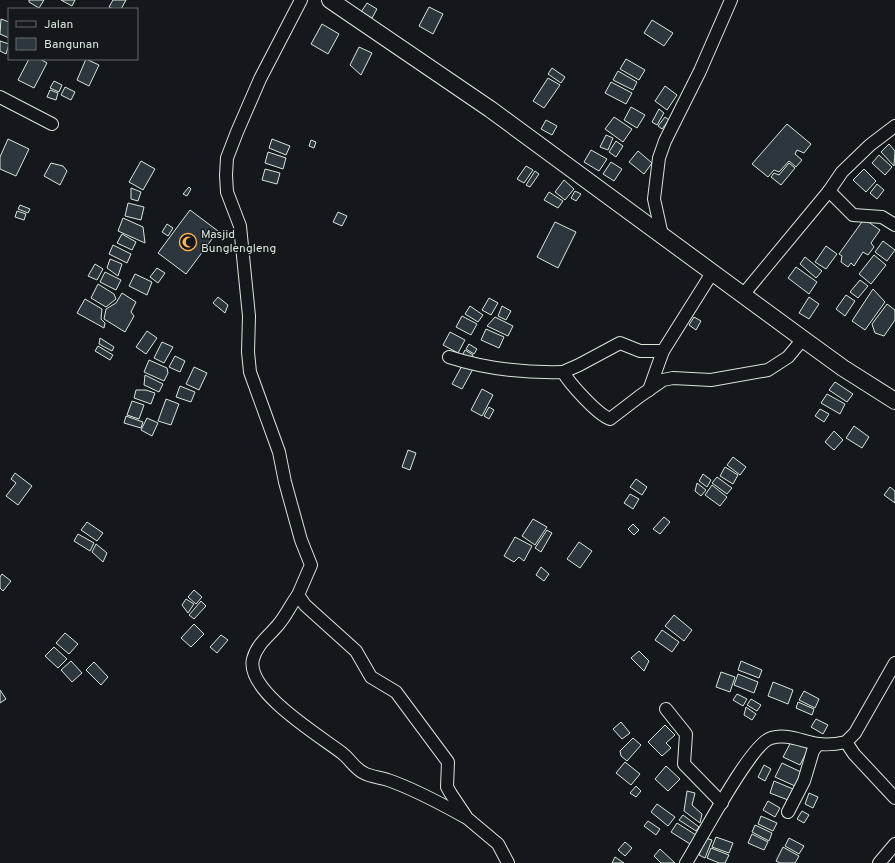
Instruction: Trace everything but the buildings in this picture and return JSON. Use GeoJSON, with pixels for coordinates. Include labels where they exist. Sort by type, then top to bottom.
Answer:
{"type":"FeatureCollection","features":[{"type":"Feature","properties":{"kind":"street"},"geometry":{"type":"LineString","coordinates":[[301,0],[260,79],[227,158],[227,192],[240,226],[249,316],[248,352],[250,372],[279,452],[284,482],[301,540],[311,565],[298,595],[278,625],[265,637],[257,650],[253,660],[254,670],[259,684],[284,709],[344,754],[358,770],[365,774],[387,780],[413,790],[467,818],[498,844],[508,863]]}},
{"type":"Feature","properties":{"kind":"street"},"geometry":{"type":"LineString","coordinates":[[330,0],[450,81],[662,234],[742,296],[843,368],[895,400]]}},
{"type":"Feature","properties":{"kind":"street"},"geometry":{"type":"LineString","coordinates":[[662,234],[654,199],[659,158],[665,141],[700,71],[731,0]]}},
{"type":"Feature","properties":{"kind":"street"},"geometry":{"type":"LineString","coordinates":[[0,97],[52,124]]}},
{"type":"Feature","properties":{"kind":"street"},"geometry":{"type":"LineString","coordinates":[[742,296],[829,191],[842,172],[870,145],[895,126]]}},
{"type":"Feature","properties":{"kind":"street"},"geometry":{"type":"LineString","coordinates":[[829,191],[853,215],[882,217],[895,225]]}},
{"type":"Feature","properties":{"kind":"street"},"geometry":{"type":"LineString","coordinates":[[649,390],[663,351],[712,273]]}},
{"type":"Feature","properties":{"kind":"street"},"geometry":{"type":"LineString","coordinates":[[563,372],[571,385],[601,413],[610,419],[657,383],[673,378],[712,380],[768,370],[788,357],[803,339]]}},
{"type":"Feature","properties":{"kind":"street"},"geometry":{"type":"LineString","coordinates":[[449,357],[473,365],[503,371],[563,372],[580,365],[620,343],[640,351],[663,351]]}},
{"type":"Feature","properties":{"kind":"street"},"geometry":{"type":"LineString","coordinates":[[298,595],[305,605],[356,650],[371,677],[396,692],[417,723],[448,762],[447,787],[467,818]]}},
{"type":"Feature","properties":{"kind":"street"},"geometry":{"type":"LineString","coordinates":[[686,863],[748,759],[761,742],[770,738],[796,737],[818,744],[846,742],[855,733],[895,663]]}},
{"type":"Feature","properties":{"kind":"street"},"geometry":{"type":"LineString","coordinates":[[666,710],[686,734],[684,764],[722,803]]}},
{"type":"Feature","properties":{"kind":"street"},"geometry":{"type":"LineString","coordinates":[[846,742],[854,754],[895,798]]}},
{"type":"Feature","properties":{"kind":"street"},"geometry":{"type":"LineString","coordinates":[[788,812],[804,781],[813,751],[818,744]]}},
{"type":"Feature","properties":{"kind":"street"},"geometry":{"type":"LineString","coordinates":[[879,863],[895,844]]}},
{"type":"Feature","properties":{"kind":"place","name":"Masjid Bunglengleng"},"geometry":{"type":"Point","coordinates":[188,242]}}]}
